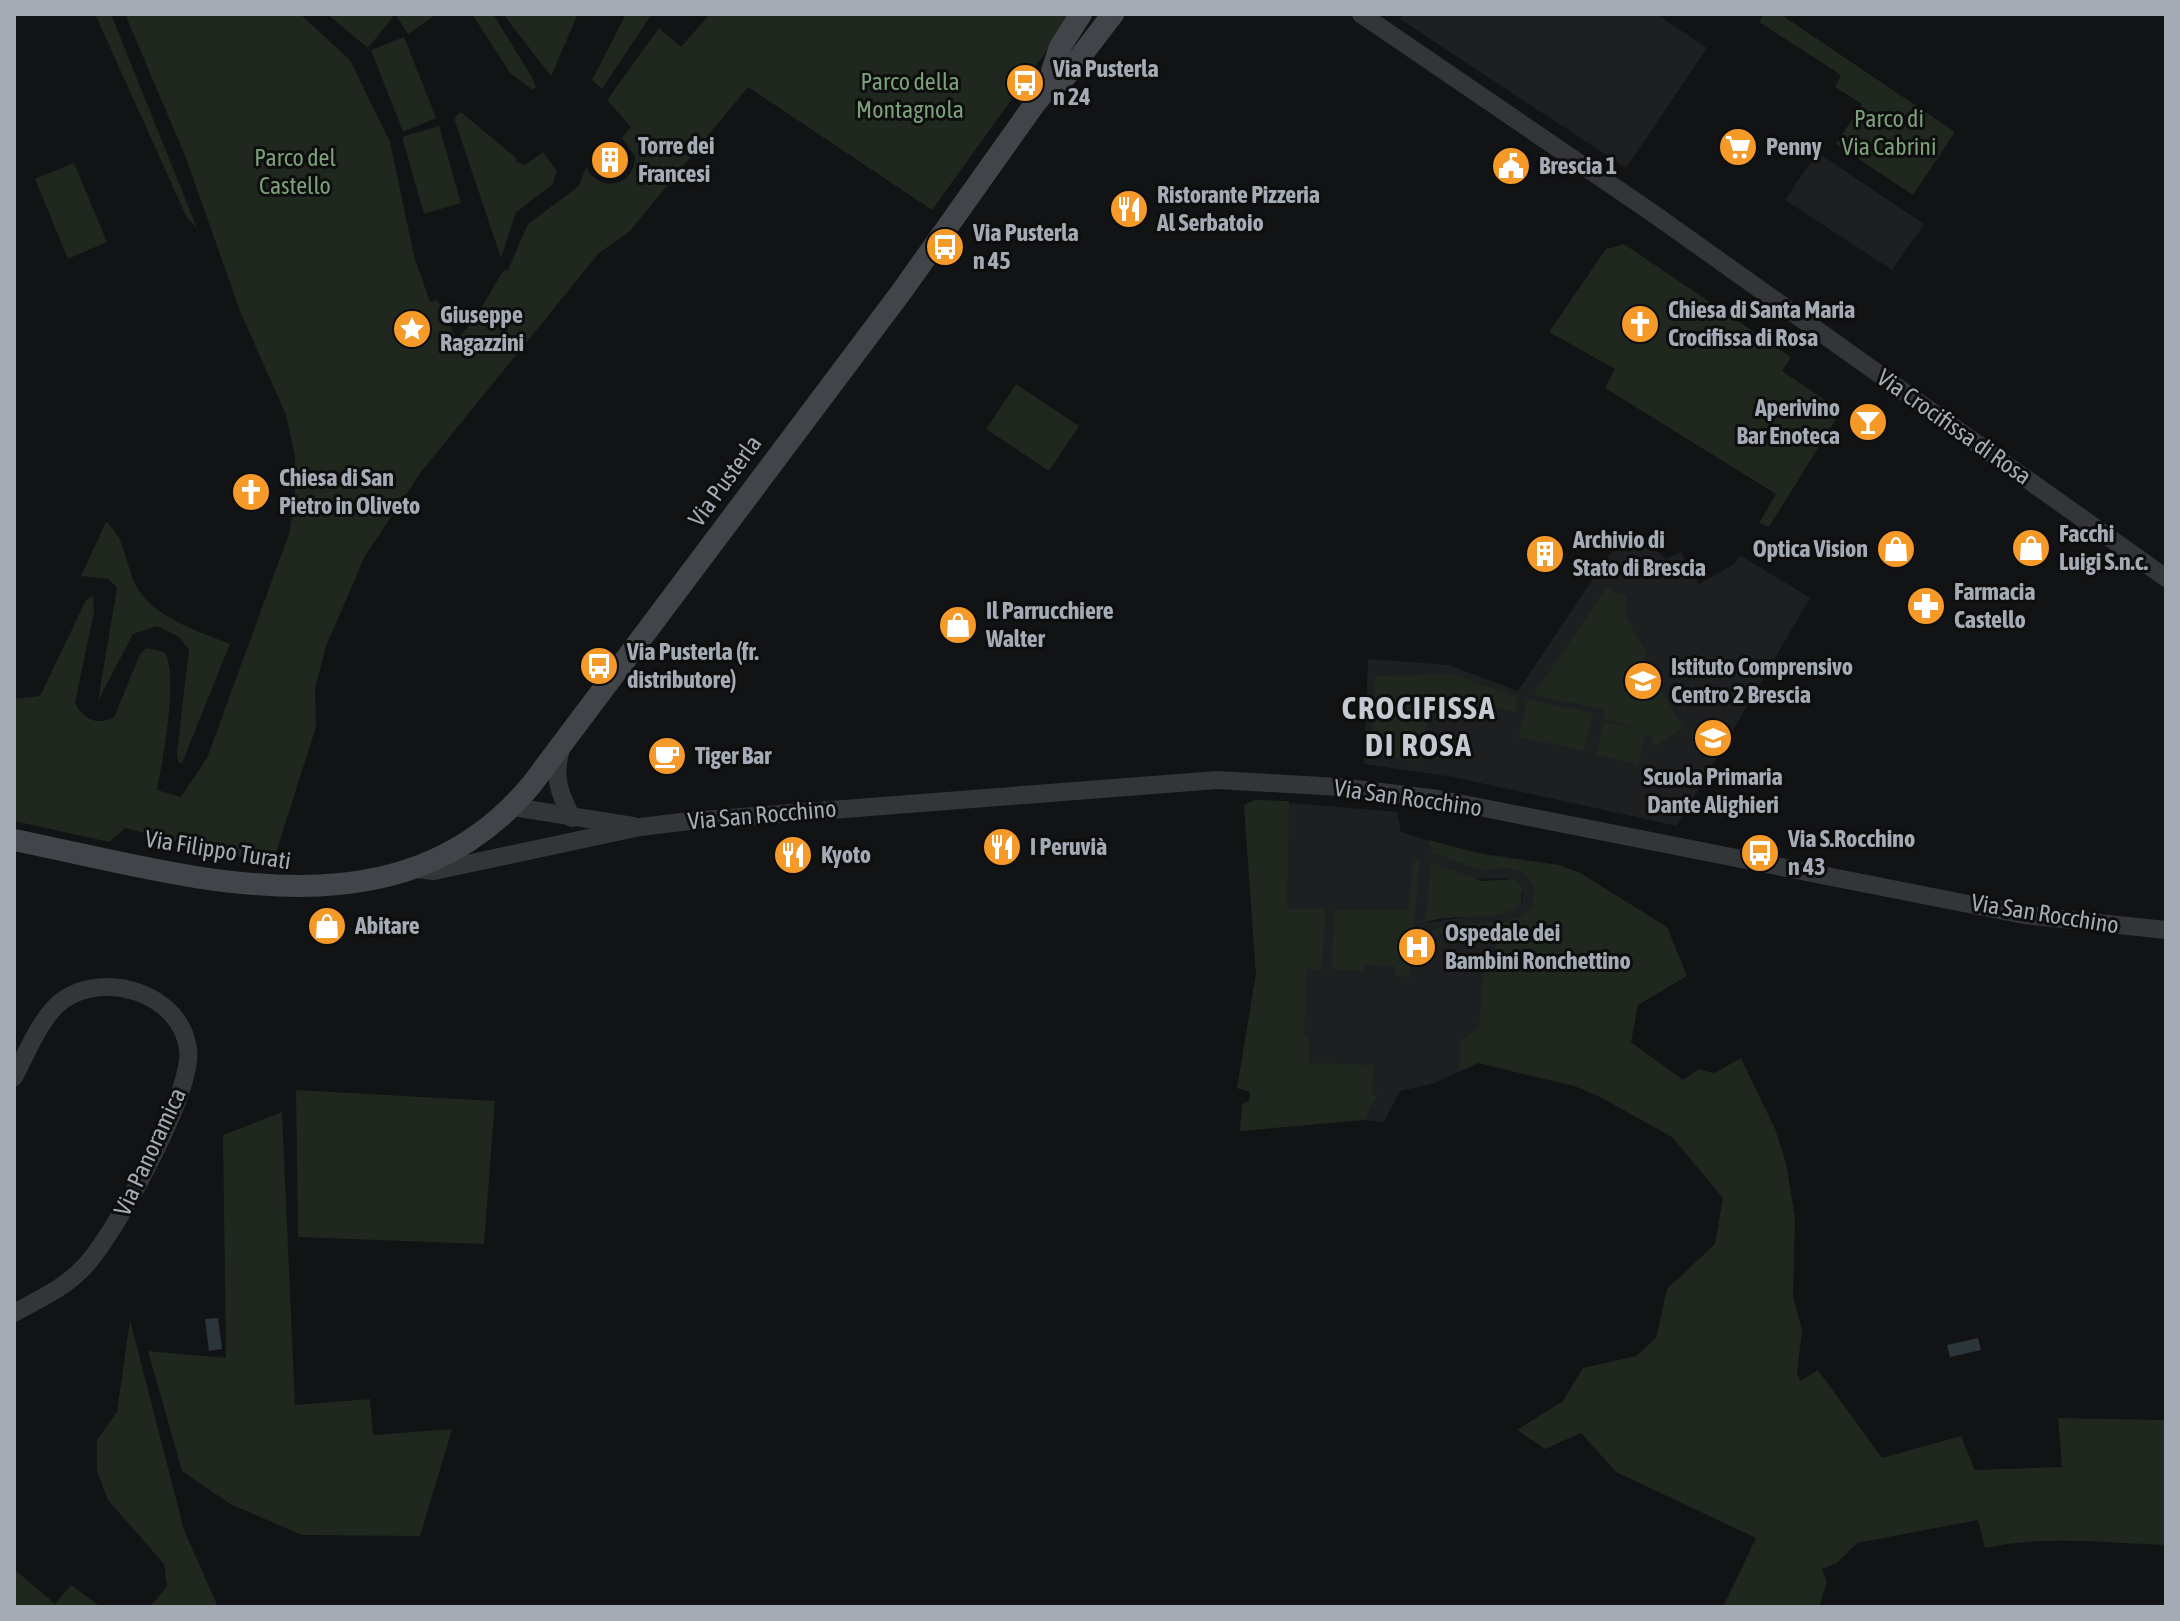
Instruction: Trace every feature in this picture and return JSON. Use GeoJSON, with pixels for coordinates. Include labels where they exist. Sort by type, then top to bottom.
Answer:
{"type":"FeatureCollection","features":[{"type":"Feature","properties":{"kind":"main road","name":"Via Pusterla"},"geometry":{"type":"LineString","coordinates":[[415,869],[474,839],[513,807],[902,291],[1046,90],[1060,47],[1081,14]]}},
{"type":"Feature","properties":{"kind":"main road","name":"Via Pusterla"},"geometry":{"type":"LineString","coordinates":[[1046,90],[1064,78],[1113,14]]}},
{"type":"Feature","properties":{"kind":"main road","name":"Via Filippo Turati"},"geometry":{"type":"LineString","coordinates":[[14,840],[267,887],[327,887],[375,881],[415,869]]}},
{"type":"Feature","properties":{"kind":"street","name":"Via Crocifissa di Rosa"},"geometry":{"type":"LineString","coordinates":[[1361,14],[1625,193],[2166,578]]}},
{"type":"Feature","properties":{"kind":"street"},"geometry":{"type":"LineString","coordinates":[[562,742],[555,769],[557,785],[572,818]]}},
{"type":"Feature","properties":{"kind":"street","name":"Via San Rocchino"},"geometry":{"type":"LineString","coordinates":[[415,869],[434,871],[640,827],[786,811],[1234,779],[1409,794],[2024,915],[2166,930]]}},
{"type":"Feature","properties":{"kind":"street","name":"Via San Rocchino"},"geometry":{"type":"LineString","coordinates":[[513,807],[640,827]]}},
{"type":"Feature","properties":{"kind":"street","name":"Via Panoramica"},"geometry":{"type":"LineString","coordinates":[[14,1077],[60,1002],[100,985],[142,994],[164,1006],[182,1027],[189,1050],[188,1070],[179,1096],[107,1241],[61,1288],[14,1313]]}},
{"type":"Feature","properties":{"kind":"shaded area"},"geometry":{"type":"Polygon","coordinates":[[[1403,14],[1656,14],[1707,48],[1626,168],[1400,19],[1403,14]]]}},
{"type":"Feature","properties":{"kind":"shaded area"},"geometry":{"type":"Polygon","coordinates":[[[1817,152],[1924,224],[1892,270],[1785,200],[1817,152]]]}},
{"type":"Feature","properties":{"kind":"shaded area","name":"Istituto Comprensivo Centro 2 Brescia"},"geometry":{"type":"Polygon","coordinates":[[[1628,527],[1666,559],[1681,552],[1699,584],[1734,564],[1740,555],[1810,598],[1677,826],[1453,777],[1364,764],[1368,659],[1449,665],[1518,691],[1628,527]]]}},
{"type":"Feature","properties":{"kind":"shaded area","name":"Ospedale dei Bambini Ronchettino"},"geometry":{"type":"Polygon","coordinates":[[[1255,800],[1397,812],[1401,832],[1458,850],[1559,865],[1582,874],[1572,1086],[1478,1063],[1432,1084],[1400,1091],[1384,1122],[1364,1120],[1240,1131],[1242,1104],[1249,1101],[1250,1092],[1237,1088],[1256,974],[1244,805],[1255,800]],[[1508,878],[1475,879],[1426,923],[1512,910],[1521,903],[1523,893],[1508,878]]]}},
{"type":"Feature","properties":{"kind":"shaded area"},"geometry":{"type":"Polygon","coordinates":[[[218,1318],[222,1349],[209,1351],[205,1319],[218,1318]]]}},
{"type":"Feature","properties":{"kind":"shaded area"},"geometry":{"type":"Polygon","coordinates":[[[1978,1338],[1981,1350],[1950,1357],[1947,1345],[1978,1338]]]}},
{"type":"Feature","properties":{"kind":"green space"},"geometry":{"type":"Polygon","coordinates":[[[95,14],[111,14],[197,228],[187,218],[95,14]]]}},
{"type":"Feature","properties":{"kind":"green space","name":"Parco del Castello"},"geometry":{"type":"Polygon","coordinates":[[[125,14],[300,14],[350,60],[390,142],[414,256],[430,302],[437,300],[457,339],[474,320],[503,271],[508,270],[528,224],[579,186],[586,167],[592,176],[607,184],[629,175],[635,156],[622,138],[631,127],[607,100],[659,28],[681,47],[710,14],[1073,14],[932,210],[748,87],[630,231],[599,253],[421,472],[365,556],[326,646],[315,689],[316,727],[272,865],[125,828],[109,842],[14,821],[14,699],[40,696],[86,600],[93,596],[94,612],[75,703],[82,714],[91,720],[114,718],[140,654],[146,648],[164,652],[168,663],[170,698],[157,790],[181,797],[207,758],[289,534],[295,497],[295,456],[286,415],[240,311],[186,158],[125,14]]]}},
{"type":"Feature","properties":{"kind":"green space"},"geometry":{"type":"Polygon","coordinates":[[[327,14],[389,14],[393,17],[368,48],[327,14]]]}},
{"type":"Feature","properties":{"kind":"green space"},"geometry":{"type":"Polygon","coordinates":[[[395,14],[437,14],[408,34],[395,14]]]}},
{"type":"Feature","properties":{"kind":"green space"},"geometry":{"type":"Polygon","coordinates":[[[472,14],[493,14],[532,77],[536,87],[533,90],[510,73],[472,14]]]}},
{"type":"Feature","properties":{"kind":"green space"},"geometry":{"type":"Polygon","coordinates":[[[503,14],[578,14],[551,76],[503,14]]]}},
{"type":"Feature","properties":{"kind":"green space"},"geometry":{"type":"Polygon","coordinates":[[[626,14],[652,14],[602,89],[592,80],[626,14]]]}},
{"type":"Feature","properties":{"kind":"green space","name":"Parco di Via Cabrini"},"geometry":{"type":"Polygon","coordinates":[[[1764,14],[1780,14],[1955,132],[1913,195],[1836,144],[1862,104],[1835,87],[1841,75],[1759,22],[1764,14]]]}},
{"type":"Feature","properties":{"kind":"green space"},"geometry":{"type":"Polygon","coordinates":[[[404,37],[436,118],[403,132],[371,50],[404,37]]]}},
{"type":"Feature","properties":{"kind":"green space"},"geometry":{"type":"Polygon","coordinates":[[[461,112],[516,158],[516,162],[525,165],[543,152],[557,171],[552,185],[516,212],[501,258],[454,118],[461,112]]]}},
{"type":"Feature","properties":{"kind":"green space"},"geometry":{"type":"Polygon","coordinates":[[[439,126],[461,203],[424,214],[402,137],[439,126]]]}},
{"type":"Feature","properties":{"kind":"green space"},"geometry":{"type":"Polygon","coordinates":[[[74,163],[107,242],[68,259],[35,179],[74,163]]]}},
{"type":"Feature","properties":{"kind":"green space"},"geometry":{"type":"Polygon","coordinates":[[[1624,244],[1791,357],[1782,371],[1841,411],[1769,527],[1759,523],[1776,494],[1605,388],[1615,369],[1549,332],[1606,249],[1624,244]]]}},
{"type":"Feature","properties":{"kind":"green space"},"geometry":{"type":"Polygon","coordinates":[[[1016,384],[1079,426],[1049,471],[986,429],[1016,384]]]}},
{"type":"Feature","properties":{"kind":"green space"},"geometry":{"type":"Polygon","coordinates":[[[106,522],[122,545],[138,589],[155,608],[180,623],[230,644],[182,763],[178,762],[177,752],[189,650],[179,637],[157,626],[133,634],[98,701],[117,588],[109,579],[81,576],[106,522]]]}},
{"type":"Feature","properties":{"kind":"green space"},"geometry":{"type":"Polygon","coordinates":[[[1609,585],[1613,593],[1626,596],[1626,617],[1647,654],[1644,660],[1683,728],[1656,746],[1652,745],[1653,737],[1645,735],[1638,765],[1596,755],[1604,722],[1646,731],[1603,719],[1605,710],[1533,695],[1609,585]]]}},
{"type":"Feature","properties":{"kind":"green space"},"geometry":{"type":"Polygon","coordinates":[[[1452,674],[1517,697],[1516,712],[1434,694],[1419,762],[1370,755],[1375,676],[1452,674]]]}},
{"type":"Feature","properties":{"kind":"green space"},"geometry":{"type":"Polygon","coordinates":[[[1527,699],[1593,713],[1584,751],[1519,737],[1527,699]]]}},
{"type":"Feature","properties":{"kind":"green space"},"geometry":{"type":"Polygon","coordinates":[[[1255,800],[1289,801],[1287,909],[1326,909],[1322,969],[1307,969],[1304,1037],[1309,1038],[1309,1063],[1374,1065],[1372,1094],[1377,1095],[1364,1120],[1240,1131],[1242,1104],[1249,1101],[1250,1092],[1237,1088],[1256,974],[1244,805],[1255,800]]]}},
{"type":"Feature","properties":{"kind":"green space"},"geometry":{"type":"Polygon","coordinates":[[[1428,840],[1490,856],[1559,865],[1582,874],[1667,927],[1687,976],[1638,1005],[1631,1042],[1683,1080],[1699,1069],[1714,1073],[1741,1058],[1775,1129],[1786,1163],[1795,1218],[1793,1296],[1802,1330],[1797,1372],[1800,1381],[1818,1370],[1882,1458],[1961,1436],[1975,1470],[2062,1467],[2058,1418],[2166,1420],[2166,1545],[2052,1541],[1985,1548],[1978,1520],[1857,1543],[1837,1563],[1822,1569],[1827,1582],[1819,1607],[1723,1607],[1756,1538],[1616,1472],[1581,1433],[1545,1449],[1517,1430],[1563,1401],[1583,1368],[1636,1356],[1656,1338],[1667,1289],[1715,1244],[1723,1198],[1672,1137],[1600,1097],[1572,1085],[1478,1063],[1459,1072],[1460,1041],[1479,1027],[1483,973],[1495,971],[1496,940],[1461,944],[1461,932],[1436,936],[1435,956],[1420,955],[1424,936],[1449,926],[1493,923],[1520,917],[1531,909],[1535,890],[1526,874],[1510,868],[1479,870],[1432,852],[1428,840]]]}},
{"type":"Feature","properties":{"kind":"green space"},"geometry":{"type":"Polygon","coordinates":[[[1413,856],[1420,860],[1409,977],[1395,976],[1395,966],[1365,965],[1365,971],[1331,969],[1335,909],[1408,910],[1413,856]]]}},
{"type":"Feature","properties":{"kind":"green space"},"geometry":{"type":"Polygon","coordinates":[[[1431,862],[1482,881],[1514,879],[1522,887],[1521,904],[1500,914],[1425,923],[1431,862]]]}},
{"type":"Feature","properties":{"kind":"green space"},"geometry":{"type":"Polygon","coordinates":[[[296,1090],[495,1101],[484,1244],[298,1237],[296,1090]]]}},
{"type":"Feature","properties":{"kind":"green space"},"geometry":{"type":"Polygon","coordinates":[[[282,1112],[295,1405],[370,1399],[373,1435],[452,1429],[420,1536],[302,1535],[230,1504],[182,1471],[148,1351],[226,1358],[223,1135],[282,1112]]]}},
{"type":"Feature","properties":{"kind":"green space"},"geometry":{"type":"Polygon","coordinates":[[[130,1320],[184,1530],[218,1607],[150,1607],[167,1586],[164,1564],[108,1500],[97,1471],[97,1440],[117,1412],[130,1320]]]}},
{"type":"Feature","properties":{"kind":"green space"},"geometry":{"type":"Polygon","coordinates":[[[14,1569],[55,1604],[71,1585],[101,1607],[14,1607],[14,1569]]]}},
{"type":"Feature","properties":{"kind":"place","name":"Via Pusterla n 24"},"geometry":{"type":"Point","coordinates":[1025,83]}},
{"type":"Feature","properties":{"kind":"place","name":"Penny"},"geometry":{"type":"Point","coordinates":[1738,147]}},
{"type":"Feature","properties":{"kind":"place","name":"Torre dei Francesi"},"geometry":{"type":"Point","coordinates":[610,160]}},
{"type":"Feature","properties":{"kind":"place","name":"Brescia 1"},"geometry":{"type":"Point","coordinates":[1511,166]}},
{"type":"Feature","properties":{"kind":"place","name":"Ristorante Pizzeria Al Serbatoio"},"geometry":{"type":"Point","coordinates":[1129,209]}},
{"type":"Feature","properties":{"kind":"place","name":"Via Pusterla n 45"},"geometry":{"type":"Point","coordinates":[945,247]}},
{"type":"Feature","properties":{"kind":"place","name":"Chiesa di Santa Maria Crocifissa di Rosa"},"geometry":{"type":"Point","coordinates":[1640,324]}},
{"type":"Feature","properties":{"kind":"place","name":"Giuseppe Ragazzini"},"geometry":{"type":"Point","coordinates":[412,329]}},
{"type":"Feature","properties":{"kind":"place","name":"Aperivino Bar Enoteca"},"geometry":{"type":"Point","coordinates":[1868,422]}},
{"type":"Feature","properties":{"kind":"place","name":"Chiesa di San Pietro in Oliveto"},"geometry":{"type":"Point","coordinates":[251,492]}},
{"type":"Feature","properties":{"kind":"place","name":"Facchi Luigi S.n.c."},"geometry":{"type":"Point","coordinates":[2031,548]}},
{"type":"Feature","properties":{"kind":"place","name":"Optica Vision"},"geometry":{"type":"Point","coordinates":[1896,549]}},
{"type":"Feature","properties":{"kind":"place","name":"Archivio di Stato di Brescia"},"geometry":{"type":"Point","coordinates":[1545,554]}},
{"type":"Feature","properties":{"kind":"place","name":"Farmacia Castello"},"geometry":{"type":"Point","coordinates":[1926,606]}},
{"type":"Feature","properties":{"kind":"place","name":"Il Parrucchiere Walter"},"geometry":{"type":"Point","coordinates":[958,625]}},
{"type":"Feature","properties":{"kind":"place","name":"Via Pusterla (fr. distributore)"},"geometry":{"type":"Point","coordinates":[599,666]}},
{"type":"Feature","properties":{"kind":"place","name":"Istituto Comprensivo Centro 2 Brescia"},"geometry":{"type":"Point","coordinates":[1643,681]}},
{"type":"Feature","properties":{"kind":"place","name":"Scuola Primaria Dante Alighieri"},"geometry":{"type":"Point","coordinates":[1713,738]}},
{"type":"Feature","properties":{"kind":"place","name":"Tiger Bar"},"geometry":{"type":"Point","coordinates":[667,756]}},
{"type":"Feature","properties":{"kind":"place","name":"I Peruvià"},"geometry":{"type":"Point","coordinates":[1002,847]}},
{"type":"Feature","properties":{"kind":"place","name":"Via S.Rocchino n 43"},"geometry":{"type":"Point","coordinates":[1760,853]}},
{"type":"Feature","properties":{"kind":"place","name":"Kyoto"},"geometry":{"type":"Point","coordinates":[793,855]}},
{"type":"Feature","properties":{"kind":"place","name":"Abitare"},"geometry":{"type":"Point","coordinates":[327,926]}},
{"type":"Feature","properties":{"kind":"place","name":"Ospedale dei Bambini Ronchettino"},"geometry":{"type":"Point","coordinates":[1417,947]}},
{"type":"Feature","properties":{"kind":"district","name":"CROCIFISSA DI ROSA"},"geometry":{"type":"Point","coordinates":[1419,726]}},
{"type":"Feature","properties":{"kind":"park label","name":"Parco della Montagnola"},"geometry":{"type":"Point","coordinates":[910,96]}}]}
